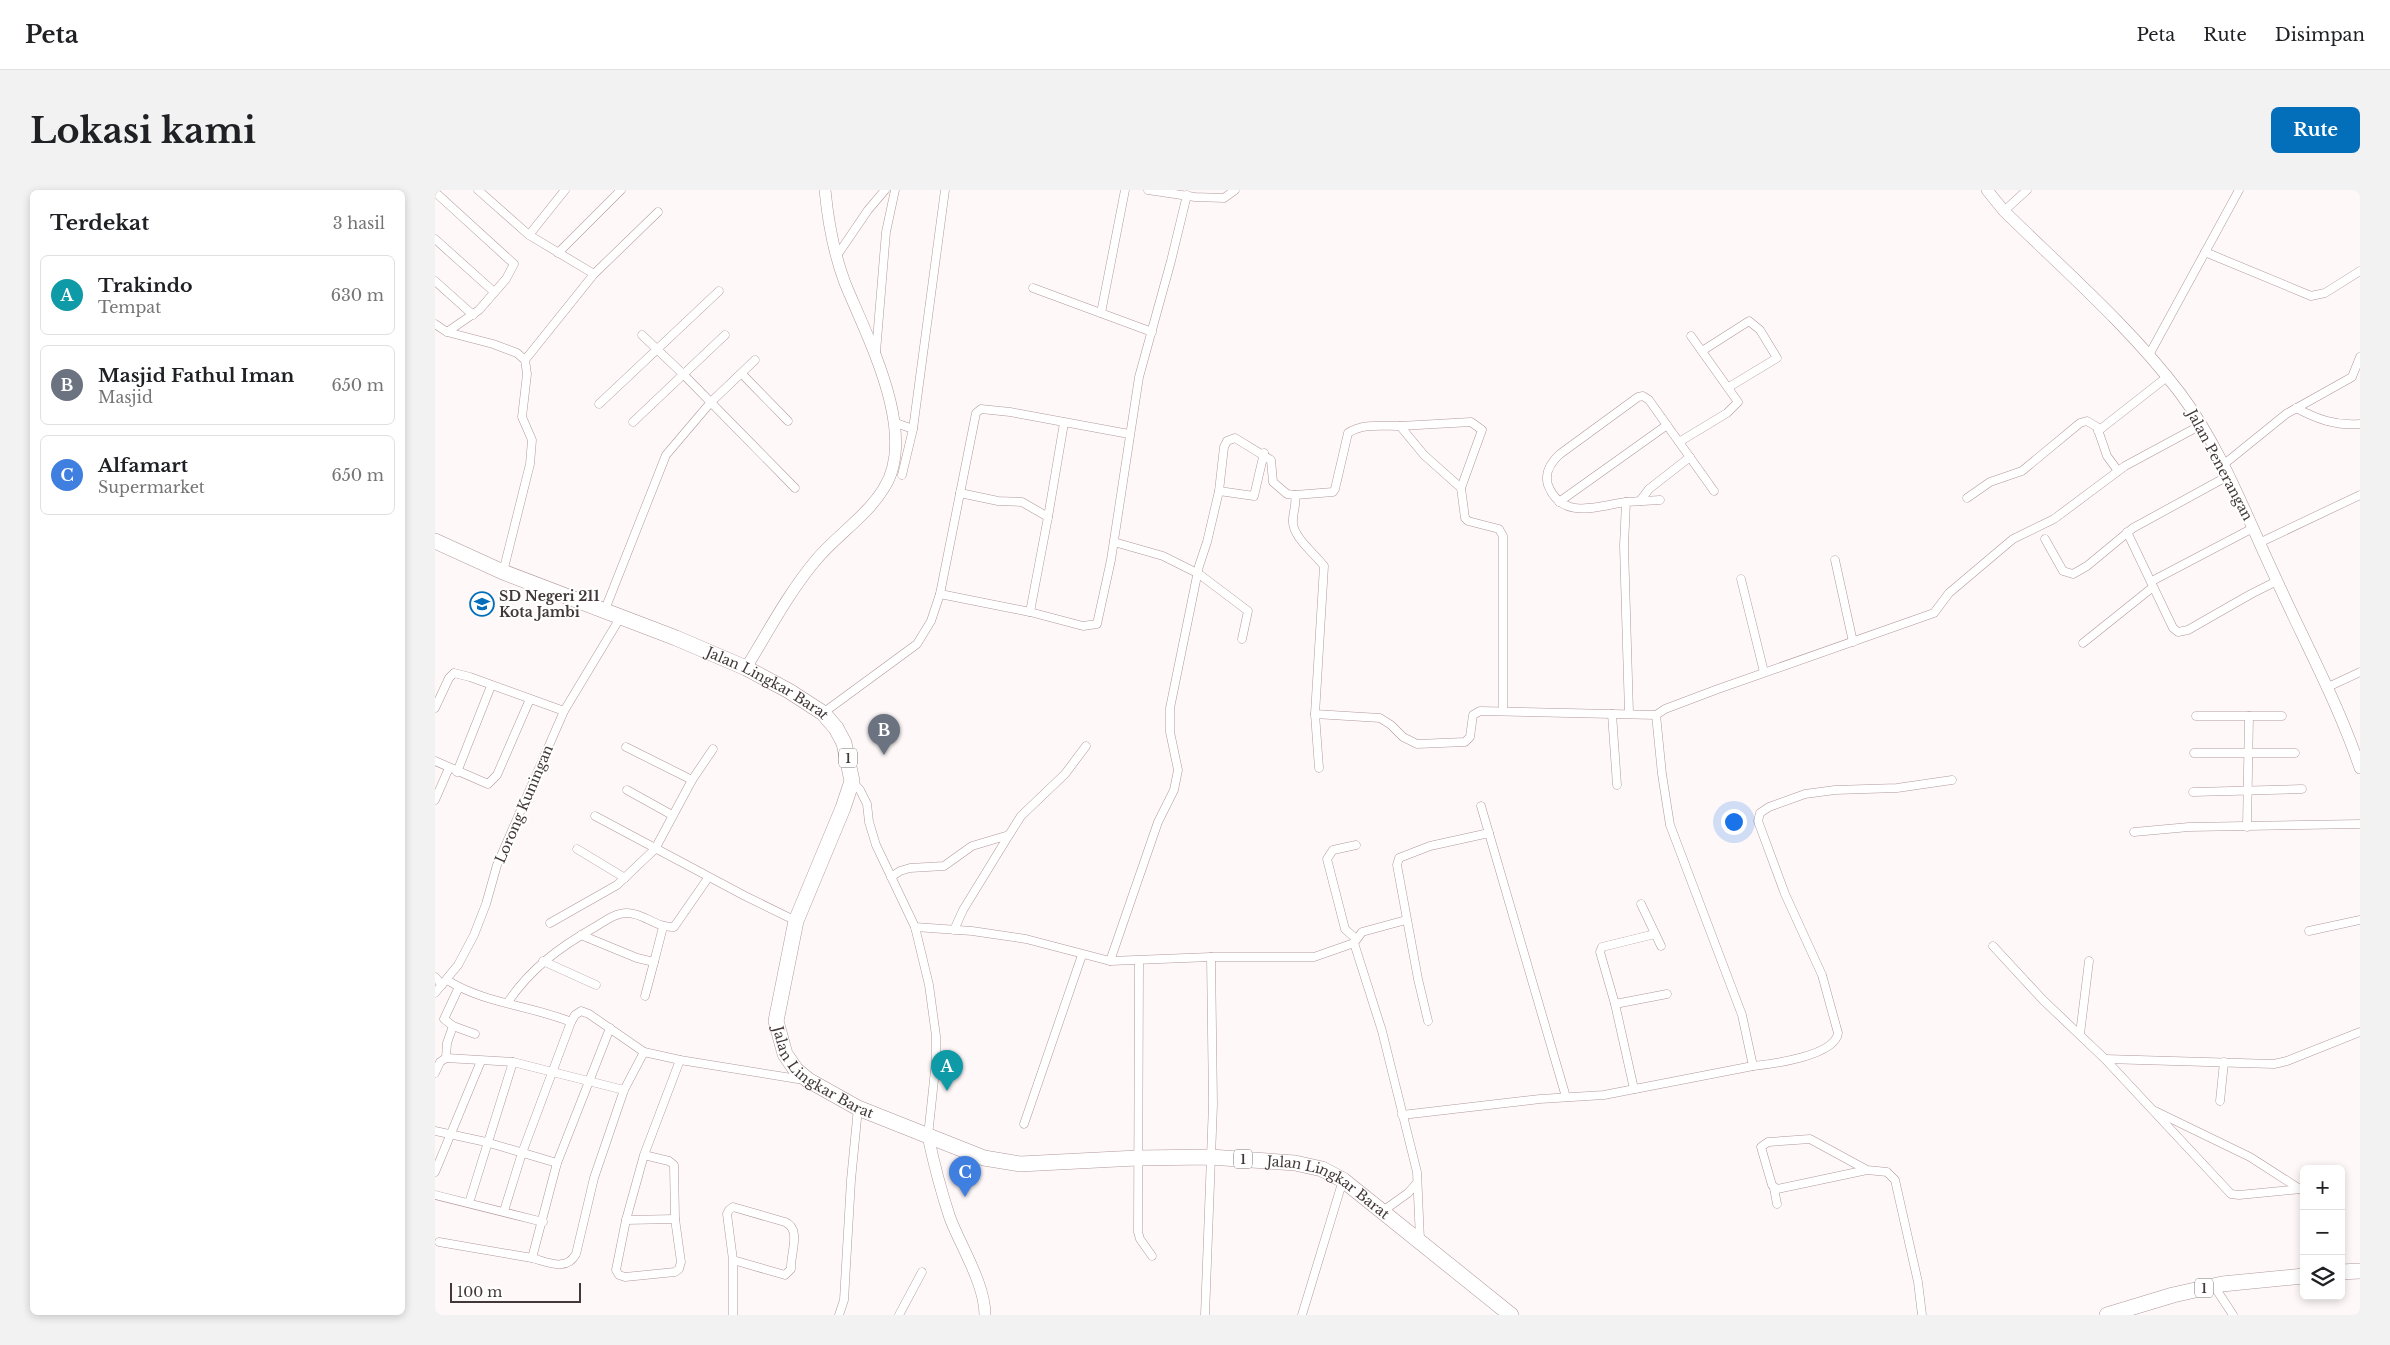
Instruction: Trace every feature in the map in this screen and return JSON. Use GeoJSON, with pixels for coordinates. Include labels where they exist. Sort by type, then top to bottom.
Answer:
{"type":"FeatureCollection","features":[{"type":"Feature","properties":{"kind":"highway","name":"Jalan Lingkar Barat"},"geometry":{"type":"LineString","coordinates":[[435,541],[503,572],[676,638],[745,668],[789,690],[823,713],[836,728],[844,743],[852,781],[843,808],[796,921],[777,1021],[785,1054],[796,1070],[808,1080],[858,1108],[984,1158],[1020,1164],[1137,1158],[1210,1157],[1295,1162],[1322,1169],[1343,1180],[1511,1315]]}},
{"type":"Feature","properties":{"kind":"highway"},"geometry":{"type":"LineString","coordinates":[[2345,1272],[2360,1271]]}},
{"type":"Feature","properties":{"kind":"highway","name":"1"},"geometry":{"type":"LineString","coordinates":[[2107,1315],[2173,1295],[2214,1286],[2300,1276]]}},
{"type":"Feature","properties":{"kind":"street"},"geometry":{"type":"LineString","coordinates":[[478,190],[529,235],[594,274]]}},
{"type":"Feature","properties":{"kind":"street"},"geometry":{"type":"LineString","coordinates":[[529,235],[565,190]]}},
{"type":"Feature","properties":{"kind":"street"},"geometry":{"type":"LineString","coordinates":[[558,253],[621,190]]}},
{"type":"Feature","properties":{"kind":"street"},"geometry":{"type":"LineString","coordinates":[[745,668],[815,561],[842,532],[869,508],[885,487],[891,472],[895,449],[888,392],[876,352],[845,283],[836,257],[825,190]]}},
{"type":"Feature","properties":{"kind":"street"},"geometry":{"type":"LineString","coordinates":[[836,257],[868,210],[885,190]]}},
{"type":"Feature","properties":{"kind":"street"},"geometry":{"type":"LineString","coordinates":[[876,352],[886,232],[895,190]]}},
{"type":"Feature","properties":{"kind":"street"},"geometry":{"type":"LineString","coordinates":[[902,475],[913,429],[945,190]]}},
{"type":"Feature","properties":{"kind":"street"},"geometry":{"type":"LineString","coordinates":[[1101,313],[1125,190]]}},
{"type":"Feature","properties":{"kind":"street"},"geometry":{"type":"LineString","coordinates":[[1148,190],[1224,198],[1235,190]]}},
{"type":"Feature","properties":{"kind":"street","name":"Jalan Penerangan"},"geometry":{"type":"LineString","coordinates":[[1987,190],[2004,211],[2133,337],[2167,377],[2201,425],[2223,465],[2328,687],[2360,768]]}},
{"type":"Feature","properties":{"kind":"street"},"geometry":{"type":"LineString","coordinates":[[2004,211],[2027,190]]}},
{"type":"Feature","properties":{"kind":"street"},"geometry":{"type":"LineString","coordinates":[[2149,355],[2239,190]]}},
{"type":"Feature","properties":{"kind":"street"},"geometry":{"type":"LineString","coordinates":[[435,192],[514,264],[509,275],[473,315],[447,332]]}},
{"type":"Feature","properties":{"kind":"street"},"geometry":{"type":"LineString","coordinates":[[940,594],[1030,612],[1083,626],[1097,624],[1114,542],[1139,377],[1193,194]]}},
{"type":"Feature","properties":{"kind":"street"},"geometry":{"type":"LineString","coordinates":[[525,360],[594,274],[658,212]]}},
{"type":"Feature","properties":{"kind":"street"},"geometry":{"type":"LineString","coordinates":[[435,239],[493,291]]}},
{"type":"Feature","properties":{"kind":"street"},"geometry":{"type":"LineString","coordinates":[[2205,252],[2311,296],[2325,293],[2360,271]]}},
{"type":"Feature","properties":{"kind":"street"},"geometry":{"type":"LineString","coordinates":[[435,281],[473,315]]}},
{"type":"Feature","properties":{"kind":"street"},"geometry":{"type":"LineString","coordinates":[[1033,288],[1152,332]]}},
{"type":"Feature","properties":{"kind":"street"},"geometry":{"type":"LineString","coordinates":[[599,404],[719,291]]}},
{"type":"Feature","properties":{"kind":"street"},"geometry":{"type":"LineString","coordinates":[[1702,352],[1749,321],[1760,330],[1777,358]]}},
{"type":"Feature","properties":{"kind":"street"},"geometry":{"type":"LineString","coordinates":[[435,324],[447,332],[493,344],[517,353],[525,360],[527,374],[522,417],[532,440],[530,464],[503,572]]}},
{"type":"Feature","properties":{"kind":"street"},"geometry":{"type":"LineString","coordinates":[[642,335],[795,488]]}},
{"type":"Feature","properties":{"kind":"street"},"geometry":{"type":"LineString","coordinates":[[633,422],[725,335]]}},
{"type":"Feature","properties":{"kind":"street"},"geometry":{"type":"LineString","coordinates":[[1679,442],[1736,406],[1738,402],[1691,336]]}},
{"type":"Feature","properties":{"kind":"street"},"geometry":{"type":"LineString","coordinates":[[1729,387],[1785,353]]}},
{"type":"Feature","properties":{"kind":"street"},"geometry":{"type":"LineString","coordinates":[[2223,465],[2296,408],[2352,377],[2360,357]]}},
{"type":"Feature","properties":{"kind":"street"},"geometry":{"type":"LineString","coordinates":[[604,612],[666,455],[711,402],[755,360]]}},
{"type":"Feature","properties":{"kind":"street"},"geometry":{"type":"LineString","coordinates":[[742,374],[788,421]]}},
{"type":"Feature","properties":{"kind":"street"},"geometry":{"type":"LineString","coordinates":[[2098,431],[2167,377]]}},
{"type":"Feature","properties":{"kind":"street"},"geometry":{"type":"LineString","coordinates":[[1660,500],[1626,502],[1574,509],[1559,502],[1547,482],[1550,463],[1571,445],[1638,396],[1643,396],[1649,400],[1714,492]]}},
{"type":"Feature","properties":{"kind":"street"},"geometry":{"type":"LineString","coordinates":[[2296,408],[2321,421],[2360,424]]}},
{"type":"Feature","properties":{"kind":"street"},"geometry":{"type":"LineString","coordinates":[[823,713],[917,644],[931,621],[940,594],[976,413],[981,409],[1009,412],[1129,434]]}},
{"type":"Feature","properties":{"kind":"street"},"geometry":{"type":"LineString","coordinates":[[1967,498],[1990,482],[2022,471],[2080,423],[2087,421],[2092,422],[2098,431],[2107,456],[2118,471]]}},
{"type":"Feature","properties":{"kind":"street"},"geometry":{"type":"LineString","coordinates":[[893,422],[913,429]]}},
{"type":"Feature","properties":{"kind":"street"},"geometry":{"type":"LineString","coordinates":[[1110,961],[1158,822],[1174,790],[1178,770],[1170,732],[1170,708],[1219,491],[1224,448],[1227,441],[1235,438],[1241,440],[1263,453],[1271,460],[1273,482],[1287,494],[1295,495],[1333,492],[1345,437],[1353,429],[1375,426],[1471,422],[1478,425],[1482,430],[1480,439],[1461,488],[1465,518],[1468,521],[1499,529],[1503,536],[1503,711]]}},
{"type":"Feature","properties":{"kind":"street"},"geometry":{"type":"LineString","coordinates":[[1030,612],[1064,423]]}},
{"type":"Feature","properties":{"kind":"street"},"geometry":{"type":"LineString","coordinates":[[1559,502],[1667,425]]}},
{"type":"Feature","properties":{"kind":"street"},"geometry":{"type":"LineString","coordinates":[[1315,714],[1381,718],[1403,737],[1417,744],[1465,742],[1470,737],[1471,718],[1476,712],[1629,713],[1656,715],[1665,709],[1764,672],[1934,613],[1949,593],[2013,539],[2064,513],[2118,471],[2201,425]]}},
{"type":"Feature","properties":{"kind":"street"},"geometry":{"type":"LineString","coordinates":[[1400,426],[1424,454],[1461,488]]}},
{"type":"Feature","properties":{"kind":"street"},"geometry":{"type":"LineString","coordinates":[[1219,491],[1254,496],[1263,453]]}},
{"type":"Feature","properties":{"kind":"street"},"geometry":{"type":"LineString","coordinates":[[1640,501],[1649,489],[1690,457]]}},
{"type":"Feature","properties":{"kind":"street"},"geometry":{"type":"LineString","coordinates":[[2045,539],[2063,571],[2073,574],[2087,566],[2127,532],[2228,476]]}},
{"type":"Feature","properties":{"kind":"street"},"geometry":{"type":"LineString","coordinates":[[960,493],[998,501],[1022,502],[1047,517]]}},
{"type":"Feature","properties":{"kind":"street"},"geometry":{"type":"LineString","coordinates":[[1295,495],[1297,504],[1293,522],[1295,530],[1324,566],[1315,714],[1319,768]]}},
{"type":"Feature","properties":{"kind":"street"},"geometry":{"type":"LineString","coordinates":[[2259,543],[2360,495]]}},
{"type":"Feature","properties":{"kind":"street"},"geometry":{"type":"LineString","coordinates":[[1626,502],[1624,546],[1629,713]]}},
{"type":"Feature","properties":{"kind":"street"},"geometry":{"type":"LineString","coordinates":[[2083,643],[2153,584],[2253,528]]}},
{"type":"Feature","properties":{"kind":"street"},"geometry":{"type":"LineString","coordinates":[[2127,532],[2173,628],[2181,632],[2277,581]]}},
{"type":"Feature","properties":{"kind":"street"},"geometry":{"type":"LineString","coordinates":[[1114,542],[1163,556],[1199,574],[1246,608],[1248,615],[1242,639]]}},
{"type":"Feature","properties":{"kind":"street"},"geometry":{"type":"LineString","coordinates":[[1835,560],[1853,642]]}},
{"type":"Feature","properties":{"kind":"street"},"geometry":{"type":"LineString","coordinates":[[1741,579],[1764,672]]}},
{"type":"Feature","properties":{"kind":"street","name":"Lorong Kuningan"},"geometry":{"type":"LineString","coordinates":[[435,993],[445,982],[474,935],[486,904],[497,865],[564,711],[620,618]]}},
{"type":"Feature","properties":{"kind":"street"},"geometry":{"type":"LineString","coordinates":[[2328,687],[2360,672]]}},
{"type":"Feature","properties":{"kind":"street"},"geometry":{"type":"LineString","coordinates":[[435,708],[449,678],[454,673],[564,711]]}},
{"type":"Feature","properties":{"kind":"street"},"geometry":{"type":"LineString","coordinates":[[457,772],[491,686]]}},
{"type":"Feature","properties":{"kind":"street"},"geometry":{"type":"LineString","coordinates":[[436,764],[486,784],[493,781],[530,699]]}},
{"type":"Feature","properties":{"kind":"street"},"geometry":{"type":"LineString","coordinates":[[1611,714],[1617,785]]}},
{"type":"Feature","properties":{"kind":"street"},"geometry":{"type":"LineString","coordinates":[[1656,715],[1662,774],[1670,824],[1742,1015],[1753,1066]]}},
{"type":"Feature","properties":{"kind":"street"},"geometry":{"type":"LineString","coordinates":[[2196,716],[2282,716]]}},
{"type":"Feature","properties":{"kind":"street"},"geometry":{"type":"LineString","coordinates":[[2247,827],[2249,716]]}},
{"type":"Feature","properties":{"kind":"street"},"geometry":{"type":"LineString","coordinates":[[626,746],[692,780]]}},
{"type":"Feature","properties":{"kind":"street"},"geometry":{"type":"LineString","coordinates":[[954,930],[963,910],[1021,816],[1065,774],[1086,746]]}},
{"type":"Feature","properties":{"kind":"street"},"geometry":{"type":"LineString","coordinates":[[550,922],[610,890],[655,849],[692,780],[713,749]]}},
{"type":"Feature","properties":{"kind":"street"},"geometry":{"type":"LineString","coordinates":[[2194,753],[2295,753]]}},
{"type":"Feature","properties":{"kind":"street"},"geometry":{"type":"LineString","coordinates":[[435,800],[449,768]]}},
{"type":"Feature","properties":{"kind":"street"},"geometry":{"type":"LineString","coordinates":[[1402,1115],[1566,1097],[1604,1095],[1753,1066],[1792,1062],[1832,1044],[1838,1032],[1823,975],[1785,894],[1758,821],[1760,813],[1769,807],[1805,794],[1835,790],[1897,788],[1952,780]]}},
{"type":"Feature","properties":{"kind":"street"},"geometry":{"type":"LineString","coordinates":[[852,781],[860,790],[867,804],[871,832],[915,927],[929,985],[936,1036],[936,1061],[928,1136],[937,1175],[951,1218],[982,1296],[985,1315]]}},
{"type":"Feature","properties":{"kind":"street"},"geometry":{"type":"LineString","coordinates":[[2193,792],[2302,789]]}},
{"type":"Feature","properties":{"kind":"street"},"geometry":{"type":"LineString","coordinates":[[627,790],[672,815]]}},
{"type":"Feature","properties":{"kind":"street"},"geometry":{"type":"LineString","coordinates":[[1481,806],[1566,1097]]}},
{"type":"Feature","properties":{"kind":"street"},"geometry":{"type":"LineString","coordinates":[[595,816],[708,878],[796,921]]}},
{"type":"Feature","properties":{"kind":"street"},"geometry":{"type":"LineString","coordinates":[[2134,832],[2189,827],[2360,824]]}},
{"type":"Feature","properties":{"kind":"street"},"geometry":{"type":"LineString","coordinates":[[1428,1021],[1406,920],[1397,865],[1399,858],[1430,846],[1489,833]]}},
{"type":"Feature","properties":{"kind":"street"},"geometry":{"type":"LineString","coordinates":[[891,877],[900,871],[910,868],[944,866],[972,846],[1009,835]]}},
{"type":"Feature","properties":{"kind":"street"},"geometry":{"type":"LineString","coordinates":[[1356,845],[1333,850],[1327,859],[1345,929],[1355,941],[1381,1031],[1417,1172],[1420,1240]]}},
{"type":"Feature","properties":{"kind":"street"},"geometry":{"type":"LineString","coordinates":[[577,849],[625,878]]}},
{"type":"Feature","properties":{"kind":"street"},"geometry":{"type":"LineString","coordinates":[[508,1002],[522,981],[543,961],[581,934],[611,917],[628,913],[663,927],[674,927],[708,878]]}},
{"type":"Feature","properties":{"kind":"street"},"geometry":{"type":"LineString","coordinates":[[1641,904],[1661,946]]}},
{"type":"Feature","properties":{"kind":"street"},"geometry":{"type":"LineString","coordinates":[[915,927],[1026,939],[1110,961],[1139,961],[1211,957],[1314,957],[1355,941],[1364,931],[1406,920]]}},
{"type":"Feature","properties":{"kind":"street"},"geometry":{"type":"LineString","coordinates":[[2309,931],[2360,920]]}},
{"type":"Feature","properties":{"kind":"street"},"geometry":{"type":"LineString","coordinates":[[645,996],[663,927]]}},
{"type":"Feature","properties":{"kind":"street"},"geometry":{"type":"LineString","coordinates":[[581,934],[637,958],[655,962]]}},
{"type":"Feature","properties":{"kind":"street"},"geometry":{"type":"LineString","coordinates":[[1634,1089],[1615,1004],[1600,952],[1601,947],[1655,934]]}},
{"type":"Feature","properties":{"kind":"street"},"geometry":{"type":"LineString","coordinates":[[1993,946],[2043,1000],[2105,1059],[2233,1195],[2300,1190]]}},
{"type":"Feature","properties":{"kind":"street"},"geometry":{"type":"LineString","coordinates":[[1024,1124],[1082,955]]}},
{"type":"Feature","properties":{"kind":"street"},"geometry":{"type":"LineString","coordinates":[[1205,1315],[1213,1104],[1211,957]]}},
{"type":"Feature","properties":{"kind":"street"},"geometry":{"type":"LineString","coordinates":[[543,961],[596,985]]}},
{"type":"Feature","properties":{"kind":"street"},"geometry":{"type":"LineString","coordinates":[[1139,961],[1138,1235],[1152,1256]]}},
{"type":"Feature","properties":{"kind":"street"},"geometry":{"type":"LineString","coordinates":[[2079,1034],[2089,961]]}},
{"type":"Feature","properties":{"kind":"street"},"geometry":{"type":"LineString","coordinates":[[435,977],[459,987],[535,1009],[571,1022]]}},
{"type":"Feature","properties":{"kind":"street"},"geometry":{"type":"LineString","coordinates":[[459,987],[444,1017],[445,1022],[475,1034]]}},
{"type":"Feature","properties":{"kind":"street"},"geometry":{"type":"LineString","coordinates":[[1615,1004],[1667,994]]}},
{"type":"Feature","properties":{"kind":"street"},"geometry":{"type":"LineString","coordinates":[[504,1211],[522,1153],[571,1022],[575,1015],[581,1012],[589,1014],[644,1052],[680,1060],[808,1080]]}},
{"type":"Feature","properties":{"kind":"street"},"geometry":{"type":"LineString","coordinates":[[446,1058],[447,1043],[453,1026]]}},
{"type":"Feature","properties":{"kind":"street"},"geometry":{"type":"LineString","coordinates":[[532,1258],[557,1163],[610,1028]]}},
{"type":"Feature","properties":{"kind":"street"},"geometry":{"type":"LineString","coordinates":[[2105,1059],[2274,1064],[2287,1061],[2360,1032]]}},
{"type":"Feature","properties":{"kind":"street"},"geometry":{"type":"LineString","coordinates":[[439,1242],[532,1258],[566,1266],[572,1263],[576,1254],[594,1178],[624,1090],[644,1052]]}},
{"type":"Feature","properties":{"kind":"street"},"geometry":{"type":"LineString","coordinates":[[435,1072],[440,1062],[446,1058],[513,1062],[624,1090]]}},
{"type":"Feature","properties":{"kind":"street"},"geometry":{"type":"LineString","coordinates":[[644,1155],[669,1161],[675,1165],[675,1219],[681,1262],[679,1269],[675,1272],[625,1277],[619,1275],[616,1270],[626,1220],[644,1155],[680,1060]]}},
{"type":"Feature","properties":{"kind":"street"},"geometry":{"type":"LineString","coordinates":[[435,1172],[449,1134],[481,1061]]}},
{"type":"Feature","properties":{"kind":"street"},"geometry":{"type":"LineString","coordinates":[[469,1203],[486,1142],[513,1062]]}},
{"type":"Feature","properties":{"kind":"street"},"geometry":{"type":"LineString","coordinates":[[2220,1101],[2224,1062]]}},
{"type":"Feature","properties":{"kind":"street"},"geometry":{"type":"LineString","coordinates":[[839,1315],[844,1300],[851,1180],[858,1108]]}},
{"type":"Feature","properties":{"kind":"street"},"geometry":{"type":"LineString","coordinates":[[2153,1110],[2165,1114],[2250,1157],[2300,1189]]}},
{"type":"Feature","properties":{"kind":"street"},"geometry":{"type":"LineString","coordinates":[[435,1131],[486,1142],[557,1163]]}},
{"type":"Feature","properties":{"kind":"street"},"geometry":{"type":"LineString","coordinates":[[1777,1204],[1761,1147],[1768,1142],[1810,1139],[1867,1170]]}},
{"type":"Feature","properties":{"kind":"street"},"geometry":{"type":"LineString","coordinates":[[1774,1188],[1784,1188],[1867,1170],[1887,1172],[1895,1180],[1918,1282],[1922,1315]]}},
{"type":"Feature","properties":{"kind":"street"},"geometry":{"type":"LineString","coordinates":[[1301,1315],[1343,1180]]}},
{"type":"Feature","properties":{"kind":"street"},"geometry":{"type":"LineString","coordinates":[[1383,1211],[1413,1189],[1417,1183]]}},
{"type":"Feature","properties":{"kind":"street"},"geometry":{"type":"LineString","coordinates":[[435,1196],[504,1211],[543,1222]]}},
{"type":"Feature","properties":{"kind":"street"},"geometry":{"type":"LineString","coordinates":[[733,1260],[785,1274],[788,1273],[791,1269],[795,1231],[791,1224],[785,1222],[733,1207],[729,1210],[727,1214],[733,1260],[733,1315]]}},
{"type":"Feature","properties":{"kind":"street"},"geometry":{"type":"LineString","coordinates":[[626,1220],[675,1219]]}},
{"type":"Feature","properties":{"kind":"street"},"geometry":{"type":"LineString","coordinates":[[899,1315],[922,1272]]}},
{"type":"Feature","properties":{"kind":"street"},"geometry":{"type":"LineString","coordinates":[[2214,1286],[2233,1315]]}},
{"type":"Feature","properties":{"kind":"place","name":"SD Negeri 211 Kota Jambi"},"geometry":{"type":"Point","coordinates":[482,604]}},
{"type":"Feature","properties":{"kind":"place","name":"Masjid Fathul Iman"},"geometry":{"type":"Point","coordinates":[884,755]}},
{"type":"Feature","properties":{"kind":"place","name":"Trakindo"},"geometry":{"type":"Point","coordinates":[947,1091]}},
{"type":"Feature","properties":{"kind":"place","name":"Alfamart"},"geometry":{"type":"Point","coordinates":[965,1197]}}]}
